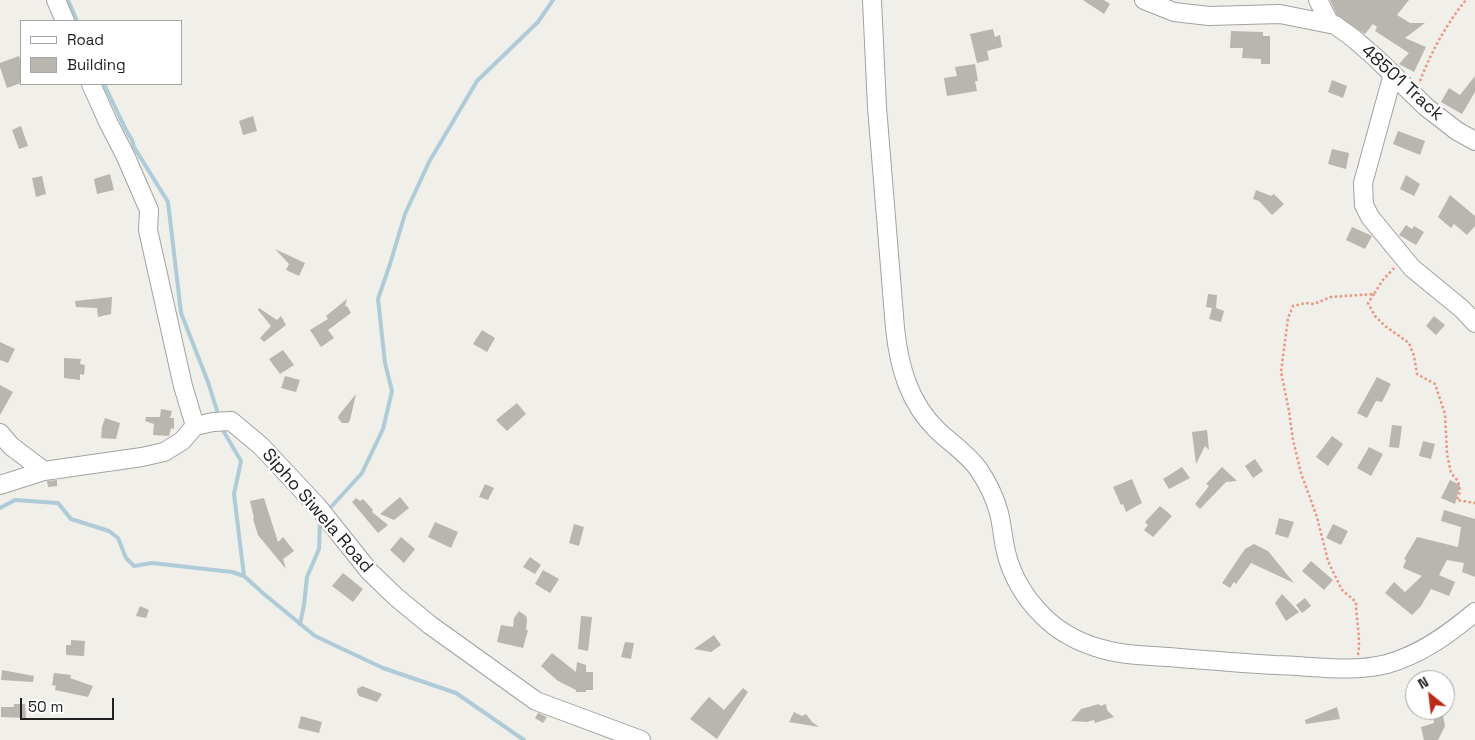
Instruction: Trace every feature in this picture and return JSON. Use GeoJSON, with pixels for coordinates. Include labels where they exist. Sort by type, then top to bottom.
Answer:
{"type":"FeatureCollection","features":[{"type":"Feature","properties":{"kind":"street"},"geometry":{"type":"LineString","coordinates":[[56,0],[65,20]]}},
{"type":"Feature","properties":{"kind":"street"},"geometry":{"type":"LineString","coordinates":[[872,0],[878,115],[895,328],[900,363],[908,390],[923,414],[940,433],[971,461],[987,483],[998,510],[1006,552],[1014,574],[1028,600],[1046,619],[1060,630],[1081,641],[1108,650],[1203,660],[1325,668],[1356,668],[1387,664],[1410,655],[1448,635],[1475,612]]}},
{"type":"Feature","properties":{"kind":"street"},"geometry":{"type":"LineString","coordinates":[[1144,0],[1174,12],[1208,16],[1280,14],[1330,24]]}},
{"type":"Feature","properties":{"kind":"street"},"geometry":{"type":"LineString","coordinates":[[1259,14],[1270,0]]}},
{"type":"Feature","properties":{"kind":"street"},"geometry":{"type":"LineString","coordinates":[[1318,0],[1330,24]]}},
{"type":"Feature","properties":{"kind":"street","name":"48501 Track"},"geometry":{"type":"LineString","coordinates":[[1330,24],[1353,38],[1426,107],[1457,131],[1475,141]]}},
{"type":"Feature","properties":{"kind":"street"},"geometry":{"type":"LineString","coordinates":[[1393,74],[1364,182],[1364,205],[1370,217],[1412,268],[1462,309],[1475,323]]}},
{"type":"Feature","properties":{"kind":"street"},"geometry":{"type":"LineString","coordinates":[[0,485],[44,471],[164,452],[182,441],[195,426],[183,386],[148,230],[149,210],[91,85]]}},
{"type":"Feature","properties":{"kind":"street","name":"Sipho Siwela Road"},"geometry":{"type":"LineString","coordinates":[[195,426],[220,421],[231,421],[267,453],[318,507],[369,571],[396,597],[430,625],[536,701],[640,740]]}},
{"type":"Feature","properties":{"kind":"street"},"geometry":{"type":"LineString","coordinates":[[0,433],[11,446],[44,471]]}},
{"type":"Feature","properties":{"kind":"path"},"geometry":{"type":"LineString","coordinates":[[1410,92],[1419,84],[1436,44],[1466,0]]}},
{"type":"Feature","properties":{"kind":"path"},"geometry":{"type":"LineString","coordinates":[[1403,258],[1382,281],[1368,303],[1375,316],[1385,326],[1409,343],[1414,356],[1417,374],[1435,384],[1445,414],[1451,473],[1458,481],[1460,491],[1457,500],[1475,504]]}},
{"type":"Feature","properties":{"kind":"path"},"geometry":{"type":"LineString","coordinates":[[1356,668],[1360,642],[1356,622],[1356,602],[1342,590],[1328,561],[1317,517],[1301,473],[1281,372],[1288,318],[1293,306],[1306,303],[1314,304],[1331,297],[1374,294]]}},
{"type":"Feature","properties":{"kind":"building"},"geometry":{"type":"Polygon","coordinates":[[[1083,0],[1104,0],[1110,4],[1104,14],[1083,0]]]}},
{"type":"Feature","properties":{"kind":"building"},"geometry":{"type":"Polygon","coordinates":[[[1330,0],[1409,0],[1397,15],[1410,23],[1425,23],[1405,38],[1426,47],[1414,72],[1399,64],[1409,53],[1375,31],[1377,27],[1373,24],[1365,34],[1337,15],[1330,0]]]}},
{"type":"Feature","properties":{"kind":"building"},"geometry":{"type":"Polygon","coordinates":[[[993,29],[995,37],[1000,35],[1002,47],[987,51],[989,60],[977,63],[970,34],[993,29]]]}},
{"type":"Feature","properties":{"kind":"building"},"geometry":{"type":"Polygon","coordinates":[[[1231,31],[1263,32],[1263,36],[1270,36],[1270,64],[1261,64],[1261,59],[1242,58],[1243,48],[1230,48],[1231,31]]]}},
{"type":"Feature","properties":{"kind":"building"},"geometry":{"type":"Polygon","coordinates":[[[19,56],[20,83],[7,88],[0,63],[19,56]]]}},
{"type":"Feature","properties":{"kind":"building"},"geometry":{"type":"Polygon","coordinates":[[[975,64],[978,81],[975,81],[977,91],[947,96],[944,78],[957,76],[955,67],[975,64]]]}},
{"type":"Feature","properties":{"kind":"building"},"geometry":{"type":"Polygon","coordinates":[[[1475,76],[1475,92],[1462,114],[1441,102],[1449,88],[1460,95],[1475,76]]]}},
{"type":"Feature","properties":{"kind":"building"},"geometry":{"type":"Polygon","coordinates":[[[1332,80],[1347,86],[1343,98],[1328,92],[1332,80]]]}},
{"type":"Feature","properties":{"kind":"building"},"geometry":{"type":"Polygon","coordinates":[[[253,116],[257,131],[243,135],[239,121],[253,116]]]}},
{"type":"Feature","properties":{"kind":"building"},"geometry":{"type":"Polygon","coordinates":[[[21,126],[28,146],[19,149],[12,130],[21,126]]]}},
{"type":"Feature","properties":{"kind":"building"},"geometry":{"type":"Polygon","coordinates":[[[1398,131],[1425,141],[1420,155],[1393,144],[1398,131]]]}},
{"type":"Feature","properties":{"kind":"building"},"geometry":{"type":"Polygon","coordinates":[[[1332,149],[1349,153],[1346,169],[1328,164],[1332,149]]]}},
{"type":"Feature","properties":{"kind":"building"},"geometry":{"type":"Polygon","coordinates":[[[110,174],[114,190],[97,194],[94,179],[110,174]]]}},
{"type":"Feature","properties":{"kind":"building"},"geometry":{"type":"Polygon","coordinates":[[[1406,175],[1420,184],[1414,196],[1400,189],[1406,175]]]}},
{"type":"Feature","properties":{"kind":"building"},"geometry":{"type":"Polygon","coordinates":[[[42,176],[46,194],[36,197],[32,178],[42,176]]]}},
{"type":"Feature","properties":{"kind":"building"},"geometry":{"type":"Polygon","coordinates":[[[1256,190],[1271,196],[1274,194],[1284,204],[1272,215],[1259,201],[1253,199],[1256,190]]]}},
{"type":"Feature","properties":{"kind":"building"},"geometry":{"type":"Polygon","coordinates":[[[1450,195],[1475,216],[1475,226],[1467,235],[1454,224],[1451,228],[1438,217],[1450,195]]]}},
{"type":"Feature","properties":{"kind":"building"},"geometry":{"type":"Polygon","coordinates":[[[1406,225],[1412,229],[1414,226],[1424,232],[1416,245],[1399,235],[1406,225]]]}},
{"type":"Feature","properties":{"kind":"building"},"geometry":{"type":"Polygon","coordinates":[[[1352,227],[1372,236],[1365,249],[1346,240],[1352,227]]]}},
{"type":"Feature","properties":{"kind":"building"},"geometry":{"type":"Polygon","coordinates":[[[275,249],[305,263],[299,276],[286,270],[289,264],[275,249]]]}},
{"type":"Feature","properties":{"kind":"building"},"geometry":{"type":"Polygon","coordinates":[[[1208,294],[1217,295],[1216,308],[1224,311],[1221,322],[1209,319],[1212,308],[1206,307],[1208,294]]]}},
{"type":"Feature","properties":{"kind":"building"},"geometry":{"type":"Polygon","coordinates":[[[112,297],[111,314],[98,317],[97,308],[76,307],[75,301],[112,297]]]}},
{"type":"Feature","properties":{"kind":"building"},"geometry":{"type":"Polygon","coordinates":[[[347,299],[345,307],[347,306],[351,313],[328,330],[334,338],[321,347],[310,330],[328,319],[326,316],[347,299]]]}},
{"type":"Feature","properties":{"kind":"building"},"geometry":{"type":"Polygon","coordinates":[[[259,308],[277,320],[281,316],[286,325],[264,342],[260,338],[271,326],[258,310],[259,308]]]}},
{"type":"Feature","properties":{"kind":"building"},"geometry":{"type":"Polygon","coordinates":[[[1434,316],[1445,325],[1436,335],[1426,326],[1434,316]]]}},
{"type":"Feature","properties":{"kind":"building"},"geometry":{"type":"Polygon","coordinates":[[[482,330],[495,338],[487,352],[473,344],[482,330]]]}},
{"type":"Feature","properties":{"kind":"building"},"geometry":{"type":"Polygon","coordinates":[[[0,342],[15,349],[8,363],[0,360],[0,342]]]}},
{"type":"Feature","properties":{"kind":"building"},"geometry":{"type":"Polygon","coordinates":[[[283,350],[294,365],[280,374],[269,359],[283,350]]]}},
{"type":"Feature","properties":{"kind":"building"},"geometry":{"type":"Polygon","coordinates":[[[64,358],[81,359],[80,364],[85,365],[84,375],[80,374],[80,380],[64,378],[64,358]]]}},
{"type":"Feature","properties":{"kind":"building"},"geometry":{"type":"Polygon","coordinates":[[[285,376],[300,380],[296,392],[281,388],[285,376]]]}},
{"type":"Feature","properties":{"kind":"building"},"geometry":{"type":"Polygon","coordinates":[[[1377,377],[1391,384],[1382,402],[1376,401],[1367,418],[1357,413],[1377,377]]]}},
{"type":"Feature","properties":{"kind":"building"},"geometry":{"type":"Polygon","coordinates":[[[0,385],[13,392],[0,415],[0,385]]]}},
{"type":"Feature","properties":{"kind":"building"},"geometry":{"type":"Polygon","coordinates":[[[356,394],[350,420],[348,423],[342,423],[338,418],[339,415],[356,394]]]}},
{"type":"Feature","properties":{"kind":"building"},"geometry":{"type":"Polygon","coordinates":[[[517,403],[526,414],[507,431],[496,420],[517,403]]]}},
{"type":"Feature","properties":{"kind":"building"},"geometry":{"type":"Polygon","coordinates":[[[161,409],[172,411],[170,418],[174,418],[174,429],[171,428],[169,436],[153,435],[154,424],[145,421],[146,417],[160,417],[161,409]]]}},
{"type":"Feature","properties":{"kind":"building"},"geometry":{"type":"Polygon","coordinates":[[[105,418],[120,423],[116,439],[101,438],[105,418]]]}},
{"type":"Feature","properties":{"kind":"building"},"geometry":{"type":"Polygon","coordinates":[[[1392,425],[1402,426],[1399,448],[1389,447],[1392,425]]]}},
{"type":"Feature","properties":{"kind":"building"},"geometry":{"type":"Polygon","coordinates":[[[1207,430],[1209,450],[1205,446],[1196,464],[1192,432],[1207,430]]]}},
{"type":"Feature","properties":{"kind":"building"},"geometry":{"type":"Polygon","coordinates":[[[1332,436],[1343,444],[1328,466],[1316,457],[1332,436]]]}},
{"type":"Feature","properties":{"kind":"building"},"geometry":{"type":"Polygon","coordinates":[[[1423,441],[1435,444],[1431,459],[1419,456],[1423,441]]]}},
{"type":"Feature","properties":{"kind":"building"},"geometry":{"type":"Polygon","coordinates":[[[1369,447],[1383,454],[1371,476],[1357,468],[1369,447]]]}},
{"type":"Feature","properties":{"kind":"building"},"geometry":{"type":"Polygon","coordinates":[[[1255,459],[1263,471],[1253,478],[1245,466],[1255,459]]]}},
{"type":"Feature","properties":{"kind":"building"},"geometry":{"type":"Polygon","coordinates":[[[1182,467],[1190,478],[1169,489],[1163,479],[1182,467]]]}},
{"type":"Feature","properties":{"kind":"building"},"geometry":{"type":"Polygon","coordinates":[[[1222,467],[1237,481],[1226,482],[1200,509],[1195,504],[1209,486],[1206,484],[1222,467]]]}},
{"type":"Feature","properties":{"kind":"building"},"geometry":{"type":"Polygon","coordinates":[[[1132,479],[1142,503],[1126,512],[1113,487],[1132,479]]]}},
{"type":"Feature","properties":{"kind":"building"},"geometry":{"type":"Polygon","coordinates":[[[57,480],[57,486],[48,487],[47,481],[57,480]]]}},
{"type":"Feature","properties":{"kind":"building"},"geometry":{"type":"Polygon","coordinates":[[[1450,480],[1460,485],[1455,504],[1441,498],[1450,480]]]}},
{"type":"Feature","properties":{"kind":"building"},"geometry":{"type":"Polygon","coordinates":[[[485,484],[494,488],[488,500],[479,497],[485,484]]]}},
{"type":"Feature","properties":{"kind":"building"},"geometry":{"type":"Polygon","coordinates":[[[400,497],[409,508],[394,520],[380,514],[400,497]]]}},
{"type":"Feature","properties":{"kind":"building"},"geometry":{"type":"Polygon","coordinates":[[[264,498],[278,542],[283,537],[294,551],[283,559],[286,569],[258,535],[253,519],[250,501],[264,498]]]}},
{"type":"Feature","properties":{"kind":"building"},"geometry":{"type":"Polygon","coordinates":[[[356,498],[360,501],[363,499],[373,510],[372,512],[388,525],[378,533],[352,502],[356,498]]]}},
{"type":"Feature","properties":{"kind":"building"},"geometry":{"type":"Polygon","coordinates":[[[1160,506],[1172,516],[1153,537],[1144,530],[1148,525],[1145,522],[1160,506]]]}},
{"type":"Feature","properties":{"kind":"building"},"geometry":{"type":"Polygon","coordinates":[[[1444,510],[1475,519],[1475,577],[1462,572],[1464,563],[1447,560],[1439,575],[1455,582],[1449,596],[1431,589],[1421,606],[1412,615],[1385,593],[1394,582],[1405,592],[1422,576],[1403,568],[1406,560],[1404,559],[1417,537],[1458,547],[1461,527],[1441,521],[1444,510]]]}},
{"type":"Feature","properties":{"kind":"building"},"geometry":{"type":"Polygon","coordinates":[[[1279,518],[1294,522],[1288,538],[1275,534],[1279,518]]]}},
{"type":"Feature","properties":{"kind":"building"},"geometry":{"type":"Polygon","coordinates":[[[435,522],[458,532],[451,548],[428,537],[435,522]]]}},
{"type":"Feature","properties":{"kind":"building"},"geometry":{"type":"Polygon","coordinates":[[[574,524],[584,527],[579,546],[569,543],[574,524]]]}},
{"type":"Feature","properties":{"kind":"building"},"geometry":{"type":"Polygon","coordinates":[[[1333,524],[1348,531],[1341,545],[1326,538],[1333,524]]]}},
{"type":"Feature","properties":{"kind":"building"},"geometry":{"type":"Polygon","coordinates":[[[401,537],[415,549],[404,563],[390,550],[401,537]]]}},
{"type":"Feature","properties":{"kind":"building"},"geometry":{"type":"Polygon","coordinates":[[[1254,544],[1268,551],[1294,583],[1251,563],[1236,584],[1234,582],[1230,588],[1222,583],[1245,549],[1254,544]]]}},
{"type":"Feature","properties":{"kind":"building"},"geometry":{"type":"Polygon","coordinates":[[[530,557],[541,565],[535,574],[523,567],[530,557]]]}},
{"type":"Feature","properties":{"kind":"building"},"geometry":{"type":"Polygon","coordinates":[[[1311,561],[1333,580],[1324,590],[1302,571],[1311,561]]]}},
{"type":"Feature","properties":{"kind":"building"},"geometry":{"type":"Polygon","coordinates":[[[543,570],[559,579],[550,593],[535,584],[543,570]]]}},
{"type":"Feature","properties":{"kind":"building"},"geometry":{"type":"Polygon","coordinates":[[[343,573],[363,589],[353,602],[332,586],[343,573]]]}},
{"type":"Feature","properties":{"kind":"building"},"geometry":{"type":"Polygon","coordinates":[[[1282,594],[1299,612],[1286,621],[1275,603],[1282,594]]]}},
{"type":"Feature","properties":{"kind":"building"},"geometry":{"type":"Polygon","coordinates":[[[1305,598],[1311,606],[1302,613],[1296,605],[1305,598]]]}},
{"type":"Feature","properties":{"kind":"building"},"geometry":{"type":"Polygon","coordinates":[[[140,606],[149,610],[146,618],[136,616],[140,606]]]}},
{"type":"Feature","properties":{"kind":"building"},"geometry":{"type":"Polygon","coordinates":[[[519,611],[527,619],[526,630],[528,630],[523,648],[497,642],[501,625],[513,627],[514,618],[519,611]]]}},
{"type":"Feature","properties":{"kind":"building"},"geometry":{"type":"Polygon","coordinates":[[[581,616],[592,617],[588,651],[578,649],[581,616]]]}},
{"type":"Feature","properties":{"kind":"building"},"geometry":{"type":"Polygon","coordinates":[[[714,635],[721,645],[711,652],[694,649],[714,635]]]}},
{"type":"Feature","properties":{"kind":"building"},"geometry":{"type":"Polygon","coordinates":[[[71,640],[85,641],[84,656],[66,655],[66,645],[71,645],[71,640]]]}},
{"type":"Feature","properties":{"kind":"building"},"geometry":{"type":"Polygon","coordinates":[[[625,642],[634,643],[631,659],[621,657],[625,642]]]}},
{"type":"Feature","properties":{"kind":"building"},"geometry":{"type":"Polygon","coordinates":[[[552,653],[576,672],[577,662],[586,665],[586,672],[593,672],[593,690],[576,692],[576,690],[558,681],[541,666],[552,653]]]}},
{"type":"Feature","properties":{"kind":"building"},"geometry":{"type":"Polygon","coordinates":[[[2,670],[34,676],[33,682],[1,680],[2,670]]]}},
{"type":"Feature","properties":{"kind":"building"},"geometry":{"type":"Polygon","coordinates":[[[54,673],[71,675],[70,678],[93,686],[88,697],[55,690],[56,686],[52,685],[54,673]]]}},
{"type":"Feature","properties":{"kind":"building"},"geometry":{"type":"Polygon","coordinates":[[[362,686],[382,694],[377,702],[359,696],[357,689],[362,686]]]}},
{"type":"Feature","properties":{"kind":"building"},"geometry":{"type":"Polygon","coordinates":[[[743,688],[748,692],[717,739],[690,719],[709,697],[724,710],[743,688]]]}},
{"type":"Feature","properties":{"kind":"building"},"geometry":{"type":"Polygon","coordinates":[[[14,704],[25,704],[26,718],[1,717],[1,707],[14,707],[14,704]]]}},
{"type":"Feature","properties":{"kind":"building"},"geometry":{"type":"Polygon","coordinates":[[[1099,704],[1100,706],[1106,704],[1107,710],[1114,717],[1095,723],[1094,720],[1087,722],[1071,721],[1081,709],[1099,704]]]}},
{"type":"Feature","properties":{"kind":"building"},"geometry":{"type":"Polygon","coordinates":[[[1337,707],[1340,719],[1306,724],[1305,720],[1337,707]]]}},
{"type":"Feature","properties":{"kind":"building"},"geometry":{"type":"Polygon","coordinates":[[[794,712],[802,716],[806,714],[819,727],[789,722],[794,712]]]}},
{"type":"Feature","properties":{"kind":"building"},"geometry":{"type":"Polygon","coordinates":[[[538,713],[547,717],[543,723],[535,718],[538,713]]]}},
{"type":"Feature","properties":{"kind":"building"},"geometry":{"type":"Polygon","coordinates":[[[301,716],[322,722],[319,733],[298,728],[301,716]]]}},
{"type":"Feature","properties":{"kind":"building"},"geometry":{"type":"Polygon","coordinates":[[[1434,720],[1444,720],[1445,726],[1438,740],[1424,740],[1421,727],[1434,723],[1434,720]]]}},
{"type":"Feature","properties":{"kind":"waterway"},"geometry":{"type":"LineString","coordinates":[[68,0],[77,20]]}},
{"type":"Feature","properties":{"kind":"waterway"},"geometry":{"type":"LineString","coordinates":[[332,506],[362,473],[383,429],[392,391],[385,363],[378,299],[405,214],[429,162],[477,81],[538,22],[553,0]]}},
{"type":"Feature","properties":{"kind":"waterway"},"geometry":{"type":"LineString","coordinates":[[104,85],[134,147],[168,202],[181,313],[208,382],[219,417]]}},
{"type":"Feature","properties":{"kind":"waterway"},"geometry":{"type":"LineString","coordinates":[[221,427],[241,461],[234,494],[244,576]]}},
{"type":"Feature","properties":{"kind":"waterway"},"geometry":{"type":"LineString","coordinates":[[0,508],[15,500],[58,503],[71,519],[109,531],[118,538],[126,558],[134,566],[152,563],[232,572],[244,576],[315,636],[383,668],[456,693],[524,740]]}},
{"type":"Feature","properties":{"kind":"waterway"},"geometry":{"type":"LineString","coordinates":[[300,624],[307,577],[319,549],[320,521]]}}]}
